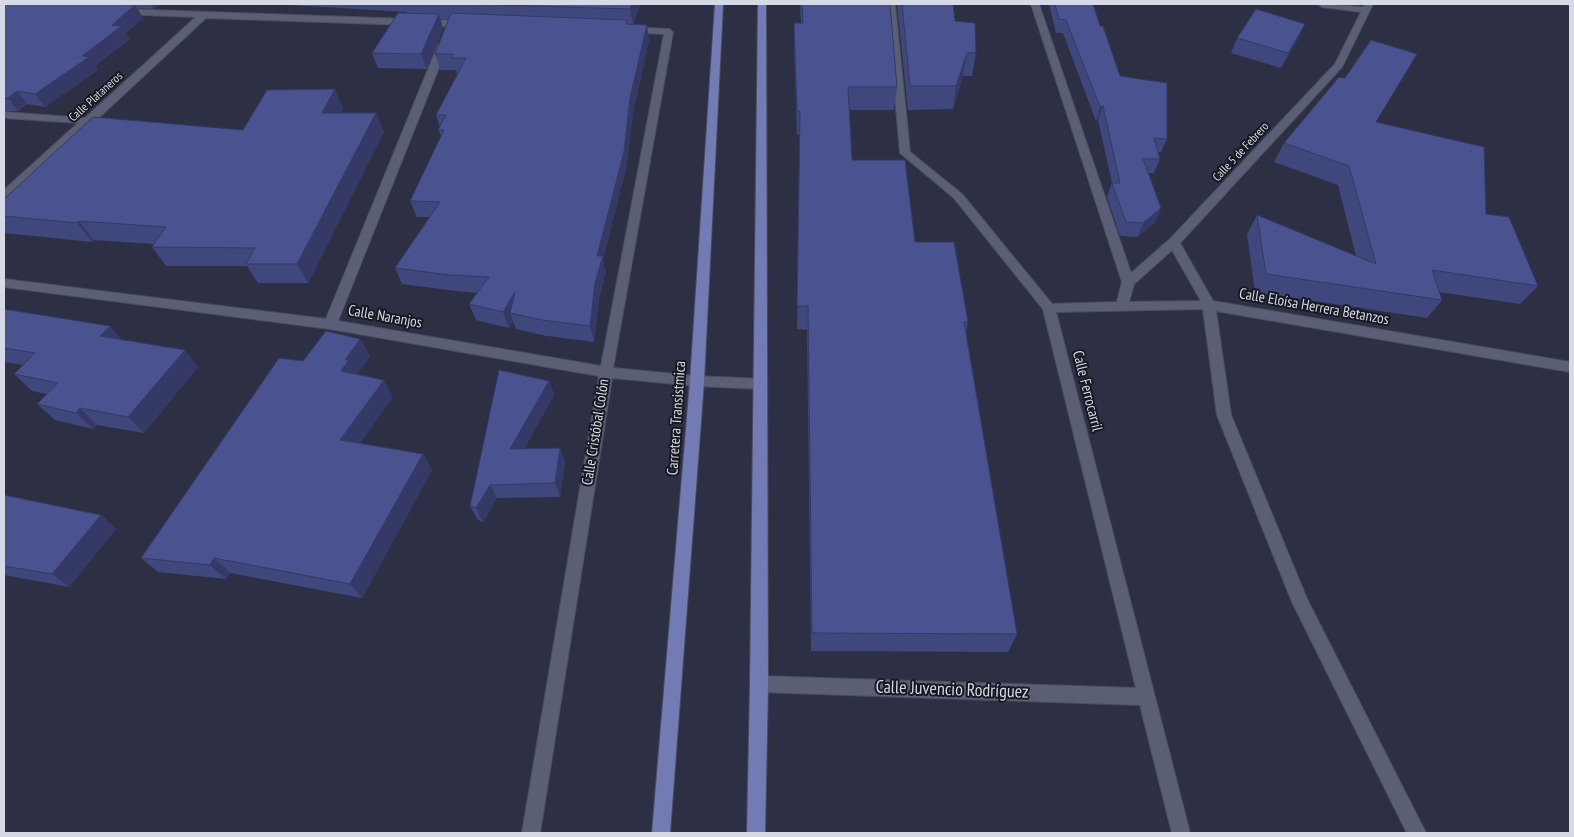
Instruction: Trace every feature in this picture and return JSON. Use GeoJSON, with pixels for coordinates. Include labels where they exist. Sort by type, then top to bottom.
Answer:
{"type":"FeatureCollection","features":[{"type":"Feature","properties":{"kind":"main road","name":"Carretera Transistmica"},"geometry":{"type":"LineString","coordinates":[[661,833],[697,381],[719,4]]}},
{"type":"Feature","properties":{"kind":"main road"},"geometry":{"type":"LineString","coordinates":[[756,833],[759,684],[762,4]]}},
{"type":"Feature","properties":{"kind":"street","name":"Calle Ferrocarril"},"geometry":{"type":"LineString","coordinates":[[890,4],[906,153],[958,196],[1049,308],[1181,833]]}},
{"type":"Feature","properties":{"kind":"street"},"geometry":{"type":"LineString","coordinates":[[1035,4],[1128,282],[1122,307]]}},
{"type":"Feature","properties":{"kind":"street"},"geometry":{"type":"LineString","coordinates":[[1322,4],[1368,7]]}},
{"type":"Feature","properties":{"kind":"street","name":"Calle 5 de Febrero"},"geometry":{"type":"LineString","coordinates":[[1128,282],[1174,242],[1339,64],[1368,7]]}},
{"type":"Feature","properties":{"kind":"street"},"geometry":{"type":"LineString","coordinates":[[109,11],[472,24]]}},
{"type":"Feature","properties":{"kind":"street","name":"Calle Plataneros"},"geometry":{"type":"LineString","coordinates":[[4,196],[204,15]]}},
{"type":"Feature","properties":{"kind":"street"},"geometry":{"type":"LineString","coordinates":[[330,324],[452,24]]}},
{"type":"Feature","properties":{"kind":"street"},"geometry":{"type":"LineString","coordinates":[[620,30],[669,32]]}},
{"type":"Feature","properties":{"kind":"street","name":"Calle Cristóbal Colón"},"geometry":{"type":"LineString","coordinates":[[531,833],[606,372],[669,32]]}},
{"type":"Feature","properties":{"kind":"street"},"geometry":{"type":"LineString","coordinates":[[4,114],[89,121]]}},
{"type":"Feature","properties":{"kind":"street"},"geometry":{"type":"LineString","coordinates":[[1174,242],[1209,305],[1224,415],[1300,602],[1417,833]]}},
{"type":"Feature","properties":{"kind":"street","name":"Calle Naranjos"},"geometry":{"type":"LineString","coordinates":[[4,283],[330,324],[606,372],[697,381],[761,384]]}},
{"type":"Feature","properties":{"kind":"street","name":"Calle Eloísa Herrera Betanzos"},"geometry":{"type":"LineString","coordinates":[[1049,308],[1209,305],[1570,367]]}},
{"type":"Feature","properties":{"kind":"street","name":"Calle Juvencio Rodríguez"},"geometry":{"type":"LineString","coordinates":[[759,684],[1146,696]]}},
{"type":"Feature","properties":{"kind":"building"},"geometry":{"type":"Polygon","coordinates":[[[4,4],[135,5],[112,25],[122,26],[82,56],[89,57],[35,94],[17,91],[8,98],[4,98],[4,4]]]}},
{"type":"Feature","properties":{"kind":"building"},"geometry":{"type":"Polygon","coordinates":[[[469,4],[632,4],[630,9],[469,4]]]}},
{"type":"Feature","properties":{"kind":"building"},"geometry":{"type":"Polygon","coordinates":[[[802,4],[890,4],[897,87],[848,87],[852,160],[905,160],[915,242],[954,242],[968,322],[964,322],[1017,634],[812,633],[808,306],[797,306],[800,111],[797,111],[794,23],[803,23],[802,4]]]}},
{"type":"Feature","properties":{"kind":"building"},"geometry":{"type":"Polygon","coordinates":[[[902,4],[953,4],[955,21],[975,23],[976,53],[967,53],[956,86],[910,86],[902,4]]]}},
{"type":"Feature","properties":{"kind":"building"},"geometry":{"type":"Polygon","coordinates":[[[1055,4],[1093,4],[1100,26],[1103,26],[1120,76],[1167,83],[1167,139],[1154,138],[1160,159],[1143,159],[1161,208],[1143,223],[1126,222],[1112,183],[1120,183],[1103,106],[1100,107],[1066,20],[1059,19],[1055,4]]]}},
{"type":"Feature","properties":{"kind":"building"},"geometry":{"type":"Polygon","coordinates":[[[1256,9],[1305,24],[1288,53],[1237,38],[1256,9]]]}},
{"type":"Feature","properties":{"kind":"building"},"geometry":{"type":"Polygon","coordinates":[[[398,13],[439,14],[421,54],[372,53],[398,13]]]}},
{"type":"Feature","properties":{"kind":"building"},"geometry":{"type":"Polygon","coordinates":[[[451,13],[627,20],[626,24],[647,25],[630,98],[624,152],[597,256],[603,256],[595,283],[590,326],[542,320],[510,313],[515,292],[503,312],[469,304],[489,277],[450,275],[395,268],[440,202],[410,201],[444,130],[438,130],[446,115],[436,115],[466,58],[452,58],[453,54],[435,54],[451,13]]]}},
{"type":"Feature","properties":{"kind":"building"},"geometry":{"type":"Polygon","coordinates":[[[1371,40],[1417,54],[1376,122],[1484,147],[1486,214],[1509,217],[1538,286],[1432,270],[1442,300],[1266,274],[1257,215],[1376,264],[1349,166],[1284,143],[1339,77],[1345,78],[1371,40]]]}},
{"type":"Feature","properties":{"kind":"building"},"geometry":{"type":"Polygon","coordinates":[[[335,89],[322,113],[376,113],[297,264],[246,264],[255,248],[152,247],[166,227],[79,221],[77,223],[4,216],[4,199],[93,117],[243,130],[267,90],[335,89]]]}},
{"type":"Feature","properties":{"kind":"building"},"geometry":{"type":"Polygon","coordinates":[[[4,309],[110,326],[100,336],[185,350],[128,417],[80,408],[76,413],[37,404],[58,383],[14,374],[35,353],[4,348],[4,309]]]}},
{"type":"Feature","properties":{"kind":"building"},"geometry":{"type":"Polygon","coordinates":[[[326,331],[360,339],[345,360],[349,360],[341,371],[384,380],[340,440],[423,454],[350,584],[214,558],[210,565],[141,558],[279,358],[303,361],[326,331]]]}},
{"type":"Feature","properties":{"kind":"building"},"geometry":{"type":"Polygon","coordinates":[[[499,370],[549,381],[510,449],[560,448],[555,483],[490,485],[476,508],[470,506],[499,370]]]}},
{"type":"Feature","properties":{"kind":"building"},"geometry":{"type":"Polygon","coordinates":[[[4,495],[101,515],[52,574],[4,566],[4,495]]]}}]}
